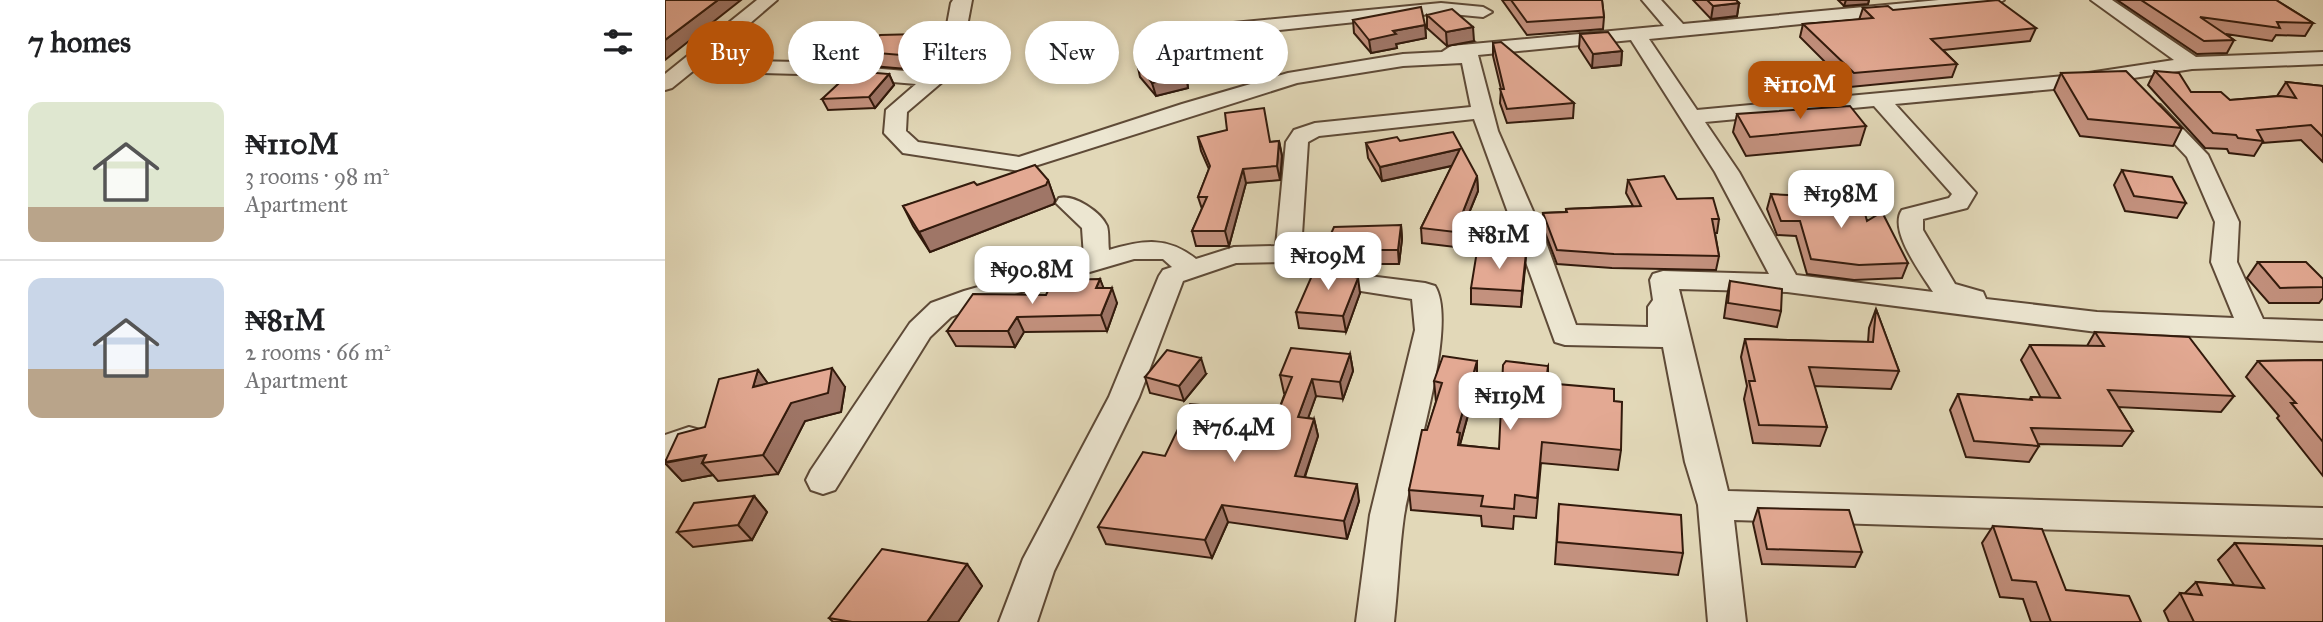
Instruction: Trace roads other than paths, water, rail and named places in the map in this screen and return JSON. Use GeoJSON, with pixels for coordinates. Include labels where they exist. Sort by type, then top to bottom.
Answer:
{"type":"FeatureCollection","features":[{"type":"Feature","properties":{"kind":"street"},"geometry":{"type":"LineString","coordinates":[[742,21],[768,0]]}},
{"type":"Feature","properties":{"kind":"street"},"geometry":{"type":"LineString","coordinates":[[957,21],[963,0]]}},
{"type":"Feature","properties":{"kind":"street"},"geometry":{"type":"LineString","coordinates":[[1651,0],[1678,29]]}},
{"type":"Feature","properties":{"kind":"street"},"geometry":{"type":"LineString","coordinates":[[1818,0],[1835,15]]}},
{"type":"Feature","properties":{"kind":"street"},"geometry":{"type":"LineString","coordinates":[[1426,53],[1475,51],[1636,33],[1995,0]]}},
{"type":"Feature","properties":{"kind":"street"},"geometry":{"type":"LineString","coordinates":[[2100,0],[2192,63]]}},
{"type":"Feature","properties":{"kind":"street"},"geometry":{"type":"LineString","coordinates":[[1288,22],[1435,4],[1483,12]]}},
{"type":"Feature","properties":{"kind":"street"},"geometry":{"type":"LineString","coordinates":[[1636,33],[1727,172],[1787,283]]}},
{"type":"Feature","properties":{"kind":"street"},"geometry":{"type":"LineString","coordinates":[[928,84],[897,110],[895,133],[911,148],[1019,164],[1044,158],[1189,107],[1295,78],[1403,60],[1470,57],[1487,131],[1530,234],[1565,335],[1662,337],[1663,280]]}},
{"type":"Feature","properties":{"kind":"street"},"geometry":{"type":"LineString","coordinates":[[1691,117],[1880,100],[2120,74],[2192,63],[2323,58]]}},
{"type":"Feature","properties":{"kind":"street"},"geometry":{"type":"LineString","coordinates":[[665,84],[686,67]]}},
{"type":"Feature","properties":{"kind":"street"},"geometry":{"type":"LineString","coordinates":[[774,67],[898,76]]}},
{"type":"Feature","properties":{"kind":"street"},"geometry":{"type":"LineString","coordinates":[[2120,74],[2197,155],[2227,222],[2224,261],[2253,328]]}},
{"type":"Feature","properties":{"kind":"street"},"geometry":{"type":"LineString","coordinates":[[1880,100],[1964,193],[1958,203],[1911,215],[1910,230],[1945,290],[1991,303],[2097,322]]}},
{"type":"Feature","properties":{"kind":"street"},"geometry":{"type":"LineString","coordinates":[[1288,254],[1297,142],[1302,135],[1315,130],[1483,112]]}},
{"type":"Feature","properties":{"kind":"street"},"geometry":{"type":"LineString","coordinates":[[1068,203],[1094,226],[1097,261]]}},
{"type":"Feature","properties":{"kind":"street"},"geometry":{"type":"LineString","coordinates":[[823,480],[920,330],[941,310],[974,297],[1133,251],[1169,251],[1192,269]]}},
{"type":"Feature","properties":{"kind":"street"},"geometry":{"type":"LineString","coordinates":[[1018,622],[1037,570],[1125,397],[1172,276],[1234,255],[1288,254],[1325,272],[1358,282],[1425,292],[1429,330],[1387,515],[1375,622]]}},
{"type":"Feature","properties":{"kind":"street"},"geometry":{"type":"LineString","coordinates":[[1663,280],[1787,283],[2097,322],[2323,331]]}},
{"type":"Feature","properties":{"kind":"street"},"geometry":{"type":"LineString","coordinates":[[1663,280],[1702,462],[1715,505],[1727,622]]}},
{"type":"Feature","properties":{"kind":"street"},"geometry":{"type":"LineString","coordinates":[[1715,505],[2323,523]]}}]}
